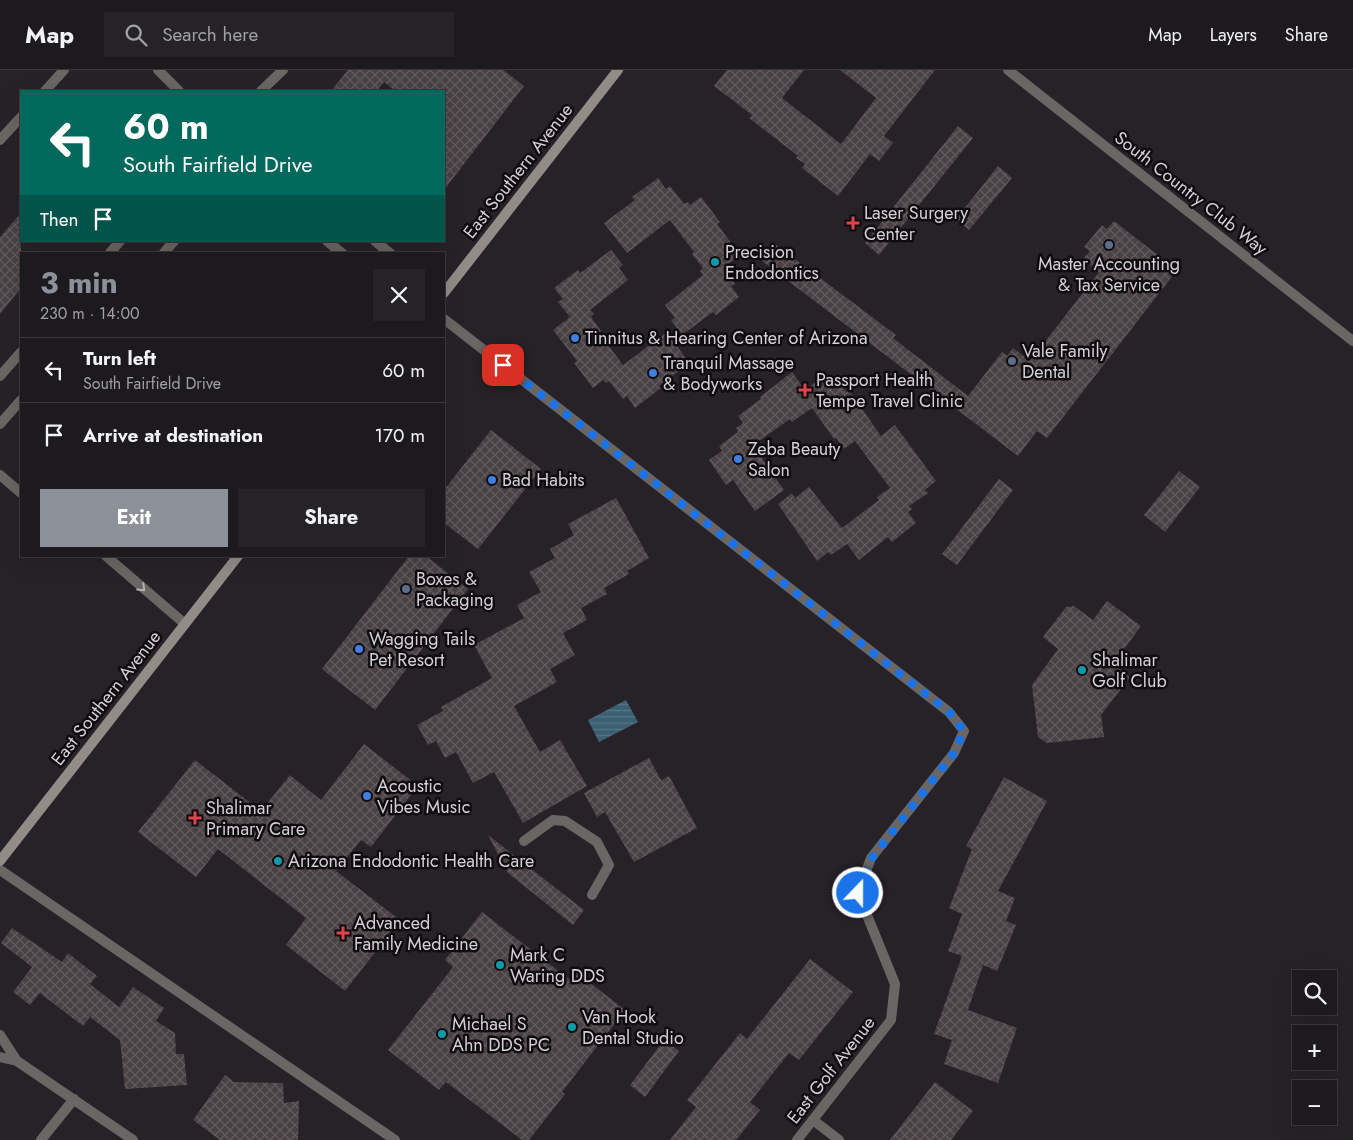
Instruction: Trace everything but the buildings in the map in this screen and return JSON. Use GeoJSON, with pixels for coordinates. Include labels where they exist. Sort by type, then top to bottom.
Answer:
{"type":"FeatureCollection","features":[{"type":"Feature","properties":{"kind":"main road","name":"East Southern Avenue"},"geometry":{"type":"LineString","coordinates":[[445,292],[618,70]]}},
{"type":"Feature","properties":{"kind":"main road","name":"East Southern Avenue"},"geometry":{"type":"LineString","coordinates":[[0,861],[237,557]]}},
{"type":"Feature","properties":{"kind":"street"},"geometry":{"type":"LineString","coordinates":[[46,90],[64,70]]}},
{"type":"Feature","properties":{"kind":"street"},"geometry":{"type":"LineString","coordinates":[[158,70],[179,90]]}},
{"type":"Feature","properties":{"kind":"street"},"geometry":{"type":"LineString","coordinates":[[262,90],[283,70]]}},
{"type":"Feature","properties":{"kind":"street","name":"South Country Club Way"},"geometry":{"type":"LineString","coordinates":[[1008,70],[1353,341]]}},
{"type":"Feature","properties":{"kind":"street"},"geometry":{"type":"LineString","coordinates":[[0,140],[20,118]]}},
{"type":"Feature","properties":{"kind":"street"},"geometry":{"type":"LineString","coordinates":[[111,252],[119,242]]}},
{"type":"Feature","properties":{"kind":"street"},"geometry":{"type":"LineString","coordinates":[[165,252],[173,242]]}},
{"type":"Feature","properties":{"kind":"street"},"geometry":{"type":"LineString","coordinates":[[328,242],[341,252]]}},
{"type":"Feature","properties":{"kind":"street"},"geometry":{"type":"LineString","coordinates":[[376,242],[389,252]]}},
{"type":"Feature","properties":{"kind":"street","name":"East Golf Avenue"},"geometry":{"type":"LineString","coordinates":[[445,320],[949,712],[964,731],[954,753],[872,858],[858,893],[895,984],[891,1020],[797,1140]]}},
{"type":"Feature","properties":{"kind":"street"},"geometry":{"type":"LineString","coordinates":[[0,376],[20,353]]}},
{"type":"Feature","properties":{"kind":"street"},"geometry":{"type":"LineString","coordinates":[[0,424],[20,401]]}},
{"type":"Feature","properties":{"kind":"street"},"geometry":{"type":"LineString","coordinates":[[0,475],[20,492]]}},
{"type":"Feature","properties":{"kind":"street"},"geometry":{"type":"LineString","coordinates":[[107,557],[185,624]]}},
{"type":"Feature","properties":{"kind":"street"},"geometry":{"type":"LineString","coordinates":[[524,841],[553,820],[565,821],[597,842],[609,865],[592,894]]}},
{"type":"Feature","properties":{"kind":"street"},"geometry":{"type":"LineString","coordinates":[[0,870],[395,1140]]}},
{"type":"Feature","properties":{"kind":"street"},"geometry":{"type":"LineString","coordinates":[[0,1035],[18,1061],[133,1140]]}},
{"type":"Feature","properties":{"kind":"street"},"geometry":{"type":"LineString","coordinates":[[0,1057],[18,1061]]}},
{"type":"Feature","properties":{"kind":"street"},"geometry":{"type":"LineString","coordinates":[[41,1140],[74,1099]]}},
{"type":"Feature","properties":{"kind":"street"},"geometry":{"type":"LineString","coordinates":[[813,1120],[839,1140]]}},
{"type":"Feature","properties":{"kind":"water"},"geometry":{"type":"Polygon","coordinates":[[[626,700],[638,722],[599,742],[588,720],[626,700]]]}},
{"type":"Feature","properties":{"kind":"place","name":"Laser Surgery Center"},"geometry":{"type":"Point","coordinates":[853,223]}},
{"type":"Feature","properties":{"kind":"place","name":"Master Accounting & Tax Service"},"geometry":{"type":"Point","coordinates":[1109,245]}},
{"type":"Feature","properties":{"kind":"place","name":"Precision Endodontics"},"geometry":{"type":"Point","coordinates":[715,262]}},
{"type":"Feature","properties":{"kind":"place","name":"Tinnitus & Hearing Center of Arizona"},"geometry":{"type":"Point","coordinates":[575,338]}},
{"type":"Feature","properties":{"kind":"place","name":"Vale Family Dental"},"geometry":{"type":"Point","coordinates":[1012,361]}},
{"type":"Feature","properties":{"kind":"place","name":"Tranquil Massage & Bodyworks"},"geometry":{"type":"Point","coordinates":[653,373]}},
{"type":"Feature","properties":{"kind":"place","name":"Passport Health Tempe Travel Clinic"},"geometry":{"type":"Point","coordinates":[805,390]}},
{"type":"Feature","properties":{"kind":"place","name":"Zeba Beauty Salon"},"geometry":{"type":"Point","coordinates":[738,459]}},
{"type":"Feature","properties":{"kind":"place","name":"Bad Habits"},"geometry":{"type":"Point","coordinates":[492,480]}},
{"type":"Feature","properties":{"kind":"place","name":"Boxes & Packaging"},"geometry":{"type":"Point","coordinates":[406,589]}},
{"type":"Feature","properties":{"kind":"place","name":"Wagging Tails Pet Resort"},"geometry":{"type":"Point","coordinates":[359,649]}},
{"type":"Feature","properties":{"kind":"place","name":"Shalimar Golf Club"},"geometry":{"type":"Point","coordinates":[1082,670]}},
{"type":"Feature","properties":{"kind":"place","name":"Acoustic Vibes Music"},"geometry":{"type":"Point","coordinates":[367,796]}},
{"type":"Feature","properties":{"kind":"place","name":"Shalimar Primary Care"},"geometry":{"type":"Point","coordinates":[195,818]}},
{"type":"Feature","properties":{"kind":"place","name":"Arizona Endodontic Health Care"},"geometry":{"type":"Point","coordinates":[278,861]}},
{"type":"Feature","properties":{"kind":"place","name":"Advanced Family Medicine"},"geometry":{"type":"Point","coordinates":[343,933]}},
{"type":"Feature","properties":{"kind":"place","name":"Mark C Waring DDS"},"geometry":{"type":"Point","coordinates":[500,965]}},
{"type":"Feature","properties":{"kind":"place","name":"Van Hook Dental Studio"},"geometry":{"type":"Point","coordinates":[572,1027]}},
{"type":"Feature","properties":{"kind":"place","name":"Michael S Ahn DDS PC"},"geometry":{"type":"Point","coordinates":[442,1034]}},
{"type":"Feature","properties":{"kind":"route"},"geometry":{"type":"LineString","coordinates":[[503,365],[949,712],[964,731],[954,753],[872,858],[858,893]]}}]}
